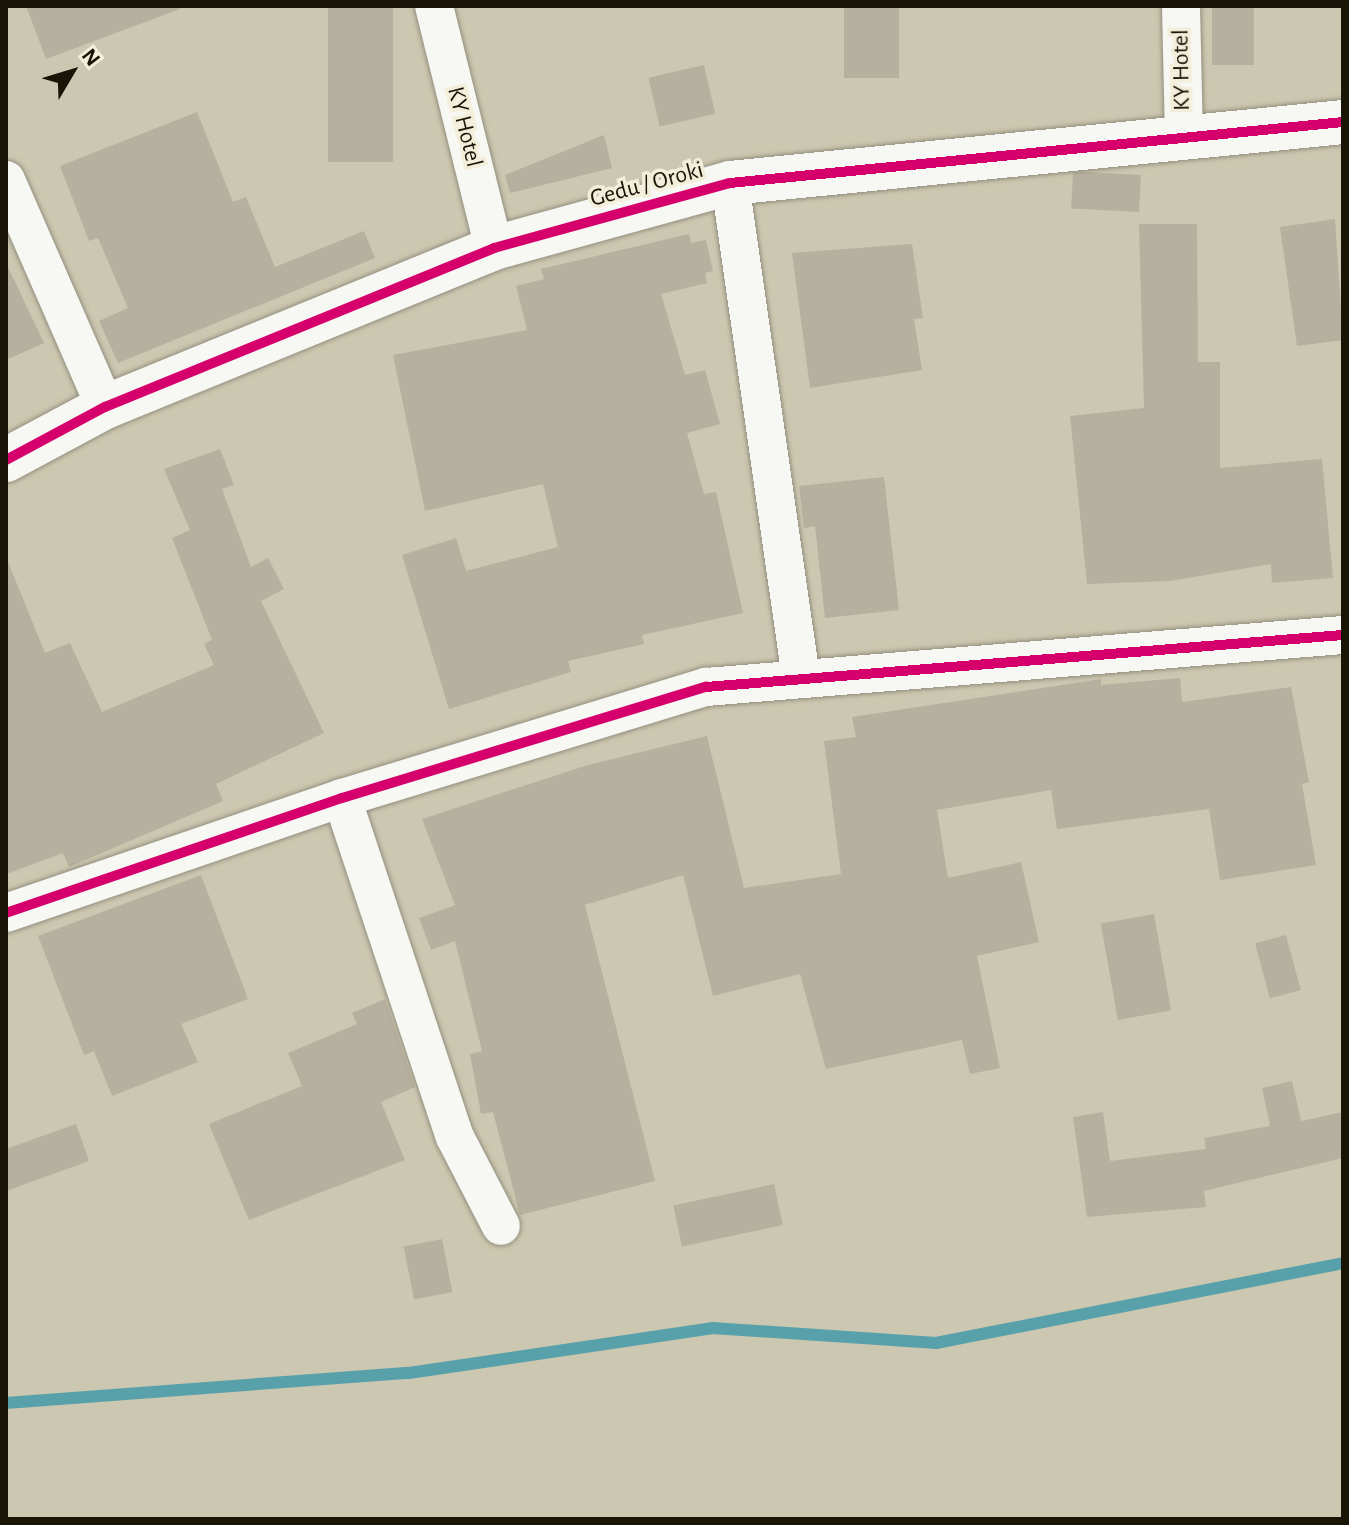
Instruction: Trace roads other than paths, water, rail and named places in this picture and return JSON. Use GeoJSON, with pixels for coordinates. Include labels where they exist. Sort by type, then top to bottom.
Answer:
{"type":"FeatureCollection","features":[{"type":"Feature","properties":{"kind":"street","name":"KY Hotel"},"geometry":{"type":"LineString","coordinates":[[434,6],[494,248]]}},
{"type":"Feature","properties":{"kind":"street","name":"KY Hotel"},"geometry":{"type":"LineString","coordinates":[[1181,6],[1184,135]]}},
{"type":"Feature","properties":{"kind":"street","name":"Gedu / Oroki"},"geometry":{"type":"LineString","coordinates":[[6,460],[105,407],[494,248],[730,183],[1184,135],[1343,122]]}},
{"type":"Feature","properties":{"kind":"street"},"geometry":{"type":"LineString","coordinates":[[6,180],[105,407]]}},
{"type":"Feature","properties":{"kind":"street"},"geometry":{"type":"LineString","coordinates":[[730,183],[801,678]]}},
{"type":"Feature","properties":{"kind":"street"},"geometry":{"type":"LineString","coordinates":[[6,913],[342,798],[706,687],[1343,635]]}},
{"type":"Feature","properties":{"kind":"street"},"geometry":{"type":"LineString","coordinates":[[342,798],[455,1137],[501,1226]]}},
{"type":"Feature","properties":{"kind":"waterway"},"geometry":{"type":"LineString","coordinates":[[6,1403],[409,1373],[712,1328],[936,1343],[1343,1263]]}}]}
